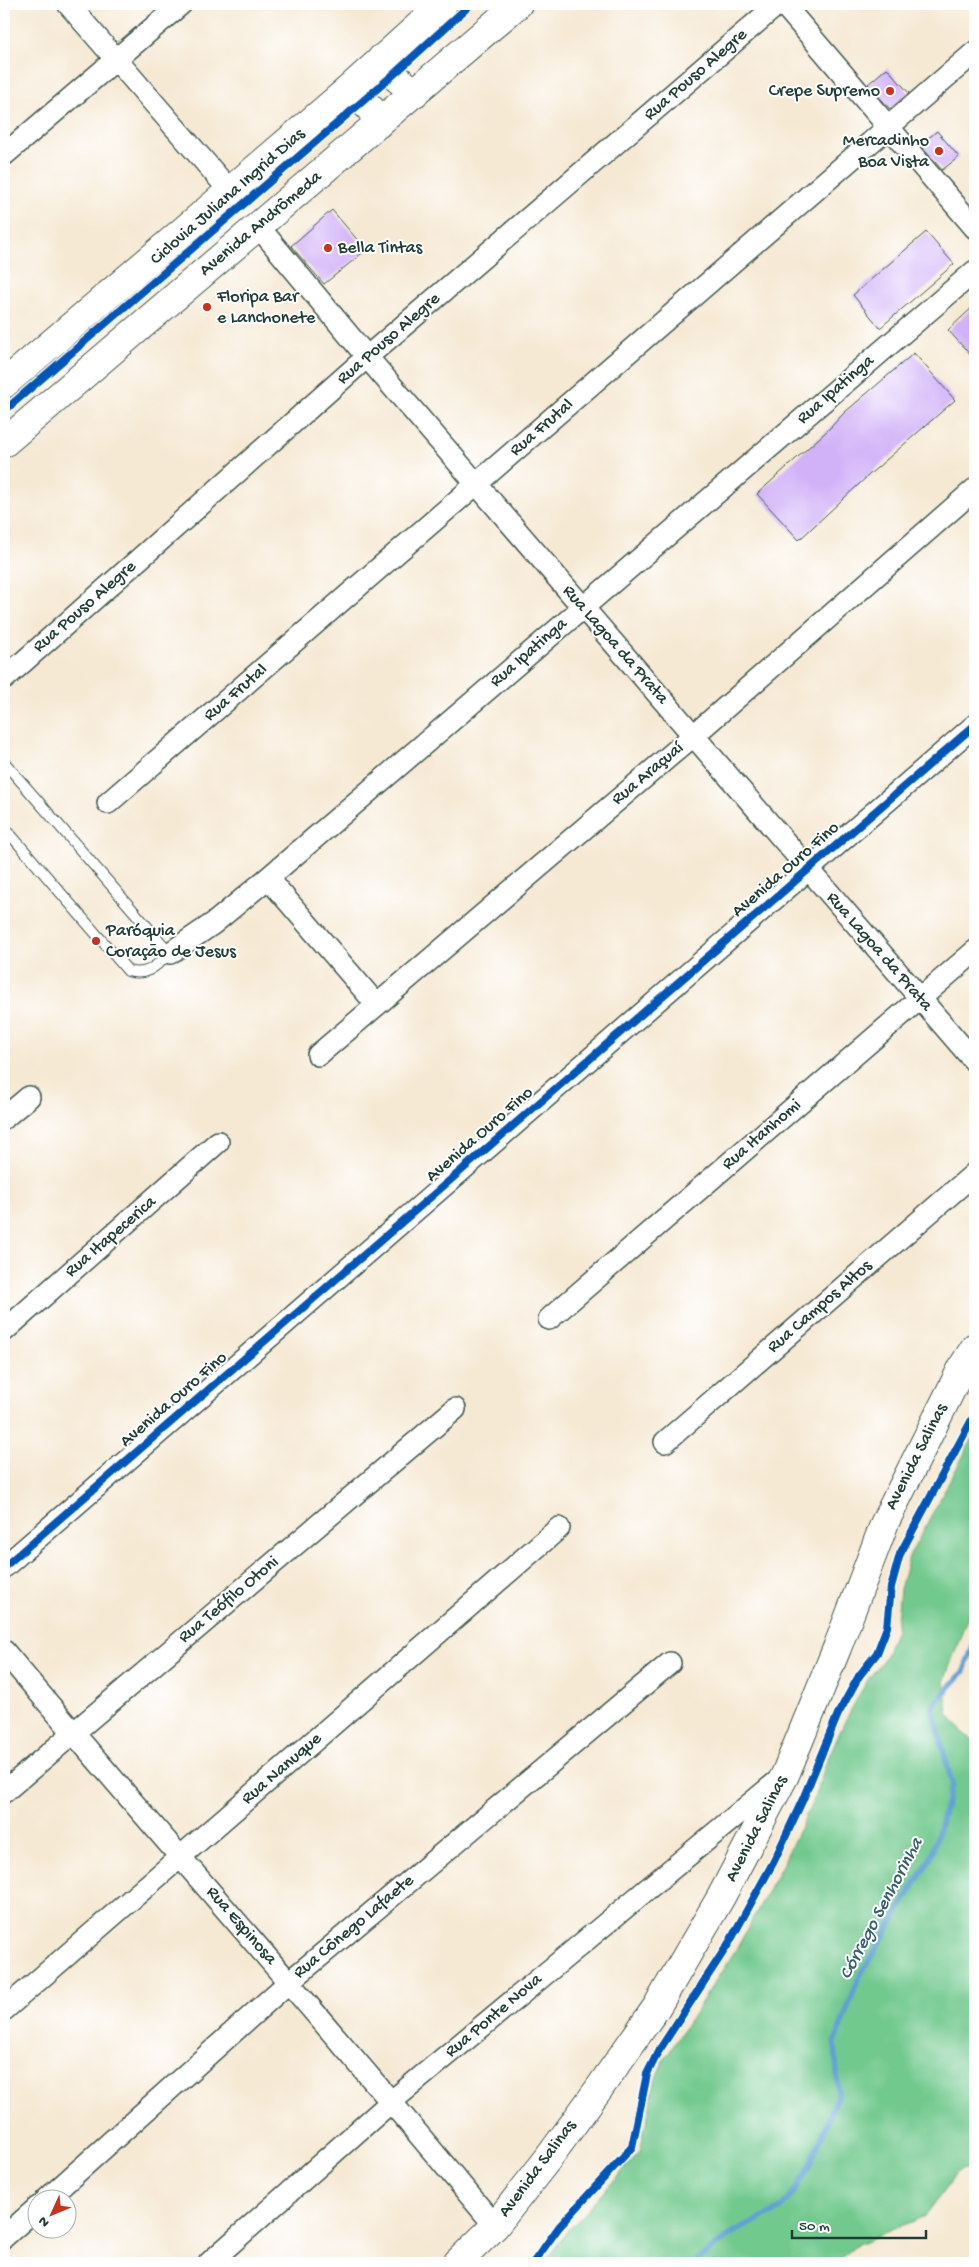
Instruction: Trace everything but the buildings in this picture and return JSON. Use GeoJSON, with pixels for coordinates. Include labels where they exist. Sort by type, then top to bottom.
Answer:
{"type":"FeatureCollection","features":[{"type":"Feature","properties":{"kind":"main road"},"geometry":{"type":"LineString","coordinates":[[4,384],[349,88],[443,4]]}},
{"type":"Feature","properties":{"kind":"main road","name":"Avenida Andrômeda"},"geometry":{"type":"LineString","coordinates":[[4,443],[518,4]]}},
{"type":"Feature","properties":{"kind":"main road"},"geometry":{"type":"LineString","coordinates":[[382,58],[393,75],[415,93]]}},
{"type":"Feature","properties":{"kind":"main road"},"geometry":{"type":"LineString","coordinates":[[349,88],[371,109],[378,124]]}},
{"type":"Feature","properties":{"kind":"main road","name":"Avenida Salinas"},"geometry":{"type":"LineString","coordinates":[[457,2263],[495,2226],[547,2160],[656,2008],[721,1897],[785,1775],[837,1648],[885,1522],[963,1366],[975,1346]]}},
{"type":"Feature","properties":{"kind":"street"},"geometry":{"type":"LineString","coordinates":[[68,4],[118,59],[230,190]]}},
{"type":"Feature","properties":{"kind":"street"},"geometry":{"type":"LineString","coordinates":[[4,155],[181,4]]}},
{"type":"Feature","properties":{"kind":"street","name":"Rua Pouso Alegre"},"geometry":{"type":"LineString","coordinates":[[4,679],[367,357],[778,4]]}},
{"type":"Feature","properties":{"kind":"street"},"geometry":{"type":"LineString","coordinates":[[783,4],[975,228]]}},
{"type":"Feature","properties":{"kind":"street","name":"Rua Frutal"},"geometry":{"type":"LineString","coordinates":[[108,803],[975,52]]}},
{"type":"Feature","properties":{"kind":"street","name":"Rua Lagoa da Prata"},"geometry":{"type":"LineString","coordinates":[[258,226],[367,357],[975,1062]]}},
{"type":"Feature","properties":{"kind":"street","name":"Rua Ipatinga"},"geometry":{"type":"LineString","coordinates":[[170,952],[214,924],[975,271]]}},
{"type":"Feature","properties":{"kind":"street","name":"Rua Araçuaí"},"geometry":{"type":"LineString","coordinates":[[318,1055],[693,736],[975,489]]}},
{"type":"Feature","properties":{"kind":"street","name":"Avenida Ouro Fino"},"geometry":{"type":"LineString","coordinates":[[4,1567],[975,725]]}},
{"type":"Feature","properties":{"kind":"street"},"geometry":{"type":"LineString","coordinates":[[268,878],[376,1005]]}},
{"type":"Feature","properties":{"kind":"street","name":"Rua Itanhomi"},"geometry":{"type":"LineString","coordinates":[[549,1319],[975,951]]}},
{"type":"Feature","properties":{"kind":"street"},"geometry":{"type":"LineString","coordinates":[[4,1118],[29,1097]]}},
{"type":"Feature","properties":{"kind":"street","name":"Rua Itapecerica"},"geometry":{"type":"LineString","coordinates":[[4,1331],[218,1142]]}},
{"type":"Feature","properties":{"kind":"street","name":"Rua Campos Altos"},"geometry":{"type":"LineString","coordinates":[[665,1442],[975,1173]]}},
{"type":"Feature","properties":{"kind":"street","name":"Rua Teófilo Otoni"},"geometry":{"type":"LineString","coordinates":[[4,1792],[455,1409]]}},
{"type":"Feature","properties":{"kind":"street","name":"Rua Nanuque"},"geometry":{"type":"LineString","coordinates":[[4,2010],[559,1528]]}},
{"type":"Feature","properties":{"kind":"street","name":"Rua Espinosa"},"geometry":{"type":"LineString","coordinates":[[4,1651],[72,1733],[392,2101],[495,2226]]}},
{"type":"Feature","properties":{"kind":"street","name":"Rua Cônego Lafaete"},"geometry":{"type":"LineString","coordinates":[[57,2190],[289,1982],[670,1663]]}},
{"type":"Feature","properties":{"kind":"street","name":"Rua Ponte Nova"},"geometry":{"type":"LineString","coordinates":[[209,2263],[392,2101],[785,1775]]}},
{"type":"Feature","properties":{"kind":"street"},"geometry":{"type":"LineString","coordinates":[[4,2237],[28,2216]]}},
{"type":"Feature","properties":{"kind":"lane"},"geometry":{"type":"LineString","coordinates":[[4,762],[170,952],[147,973],[137,974],[128,971],[4,828]]}},
{"type":"Feature","properties":{"kind":"green space"},"geometry":{"type":"Polygon","coordinates":[[[975,1434],[975,1596],[944,1682],[948,1713],[964,1734],[975,1741],[975,2166],[957,2173],[925,2216],[858,2244],[835,2263],[544,2263],[566,2233],[640,2152],[656,2077],[666,2056],[737,1948],[782,1865],[812,1803],[828,1758],[846,1719],[867,1681],[885,1657],[896,1629],[900,1589],[909,1557],[975,1434]]]}},
{"type":"Feature","properties":{"kind":"waterway","name":"Córrego Senhorinha"},"geometry":{"type":"LineString","coordinates":[[694,2263],[734,2232],[781,2209],[805,2175],[838,2093],[835,2042],[859,1977],[931,1857],[952,1784],[932,1707],[964,1671],[975,1641]]}},
{"type":"Feature","properties":{"kind":"cycle path","name":"Ciclovia Juliana Ingrid Dias"},"geometry":{"type":"LineString","coordinates":[[4,411],[393,75],[471,4]]}},
{"type":"Feature","properties":{"kind":"cycle path"},"geometry":{"type":"LineString","coordinates":[[4,1567],[975,725]]}},
{"type":"Feature","properties":{"kind":"cycle path"},"geometry":{"type":"LineString","coordinates":[[533,2263],[559,2227],[632,2147],[647,2074],[658,2052],[729,1943],[774,1861],[803,1799],[838,1714],[859,1676],[877,1653],[887,1627],[891,1587],[900,1554],[975,1414]]}},
{"type":"Feature","properties":{"kind":"place","name":"Crepe Supremo"},"geometry":{"type":"Point","coordinates":[890,91]}},
{"type":"Feature","properties":{"kind":"place","name":"Mercadinho Boa Vista"},"geometry":{"type":"Point","coordinates":[939,151]}},
{"type":"Feature","properties":{"kind":"place","name":"Bella Tintas"},"geometry":{"type":"Point","coordinates":[328,248]}},
{"type":"Feature","properties":{"kind":"place","name":"Floripa Bar e Lanchonete"},"geometry":{"type":"Point","coordinates":[207,307]}},
{"type":"Feature","properties":{"kind":"place","name":"Paróquia Coração de Jesus"},"geometry":{"type":"Point","coordinates":[96,941]}}]}
